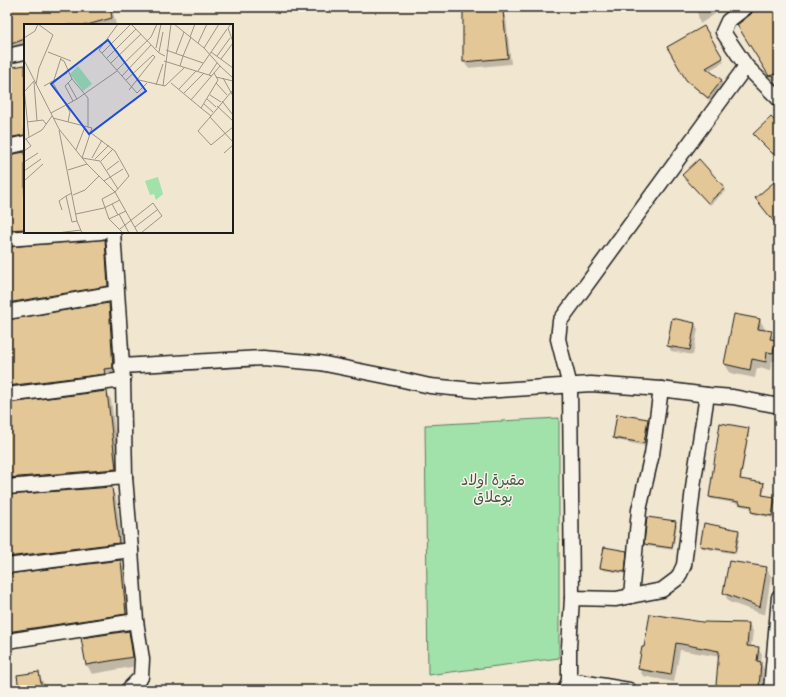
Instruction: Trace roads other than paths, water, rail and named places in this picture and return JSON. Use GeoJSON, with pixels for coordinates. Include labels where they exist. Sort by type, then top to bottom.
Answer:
{"type":"FeatureCollection","features":[{"type":"Feature","properties":{"kind":"street"},"geometry":{"type":"LineString","coordinates":[[746,7],[728,21],[723,32],[746,66],[778,97]]}},
{"type":"Feature","properties":{"kind":"street"},"geometry":{"type":"LineString","coordinates":[[7,56],[24,52]]}},
{"type":"Feature","properties":{"kind":"street"},"geometry":{"type":"LineString","coordinates":[[629,690],[567,685],[572,598],[570,386],[558,339],[560,321],[746,66]]}},
{"type":"Feature","properties":{"kind":"street"},"geometry":{"type":"LineString","coordinates":[[7,147],[24,143]]}},
{"type":"Feature","properties":{"kind":"street"},"geometry":{"type":"LineString","coordinates":[[7,239],[88,233]]}},
{"type":"Feature","properties":{"kind":"street"},"geometry":{"type":"LineString","coordinates":[[113,233],[122,373],[125,477],[136,621],[142,659],[141,677],[128,690]]}},
{"type":"Feature","properties":{"kind":"street"},"geometry":{"type":"LineString","coordinates":[[7,312],[116,292]]}},
{"type":"Feature","properties":{"kind":"street"},"geometry":{"type":"LineString","coordinates":[[7,395],[122,373],[264,358],[320,364],[430,386],[484,391],[591,384],[661,389],[733,397],[779,406]]}},
{"type":"Feature","properties":{"kind":"street"},"geometry":{"type":"LineString","coordinates":[[631,596],[639,510],[652,454],[661,389]]}},
{"type":"Feature","properties":{"kind":"street"},"geometry":{"type":"LineString","coordinates":[[572,598],[616,599],[662,590],[678,578],[684,565],[694,480],[707,395]]}},
{"type":"Feature","properties":{"kind":"street"},"geometry":{"type":"LineString","coordinates":[[7,487],[125,477]]}},
{"type":"Feature","properties":{"kind":"street"},"geometry":{"type":"LineString","coordinates":[[7,566],[131,550]]}},
{"type":"Feature","properties":{"kind":"street"},"geometry":{"type":"LineString","coordinates":[[771,690],[779,597]]}},
{"type":"Feature","properties":{"kind":"street"},"geometry":{"type":"LineString","coordinates":[[7,641],[136,621]]}},
{"type":"Feature","properties":{"kind":"park label","name":"مقبرة اولاد بوعلاق"},"geometry":{"type":"Point","coordinates":[493,488]}}]}
